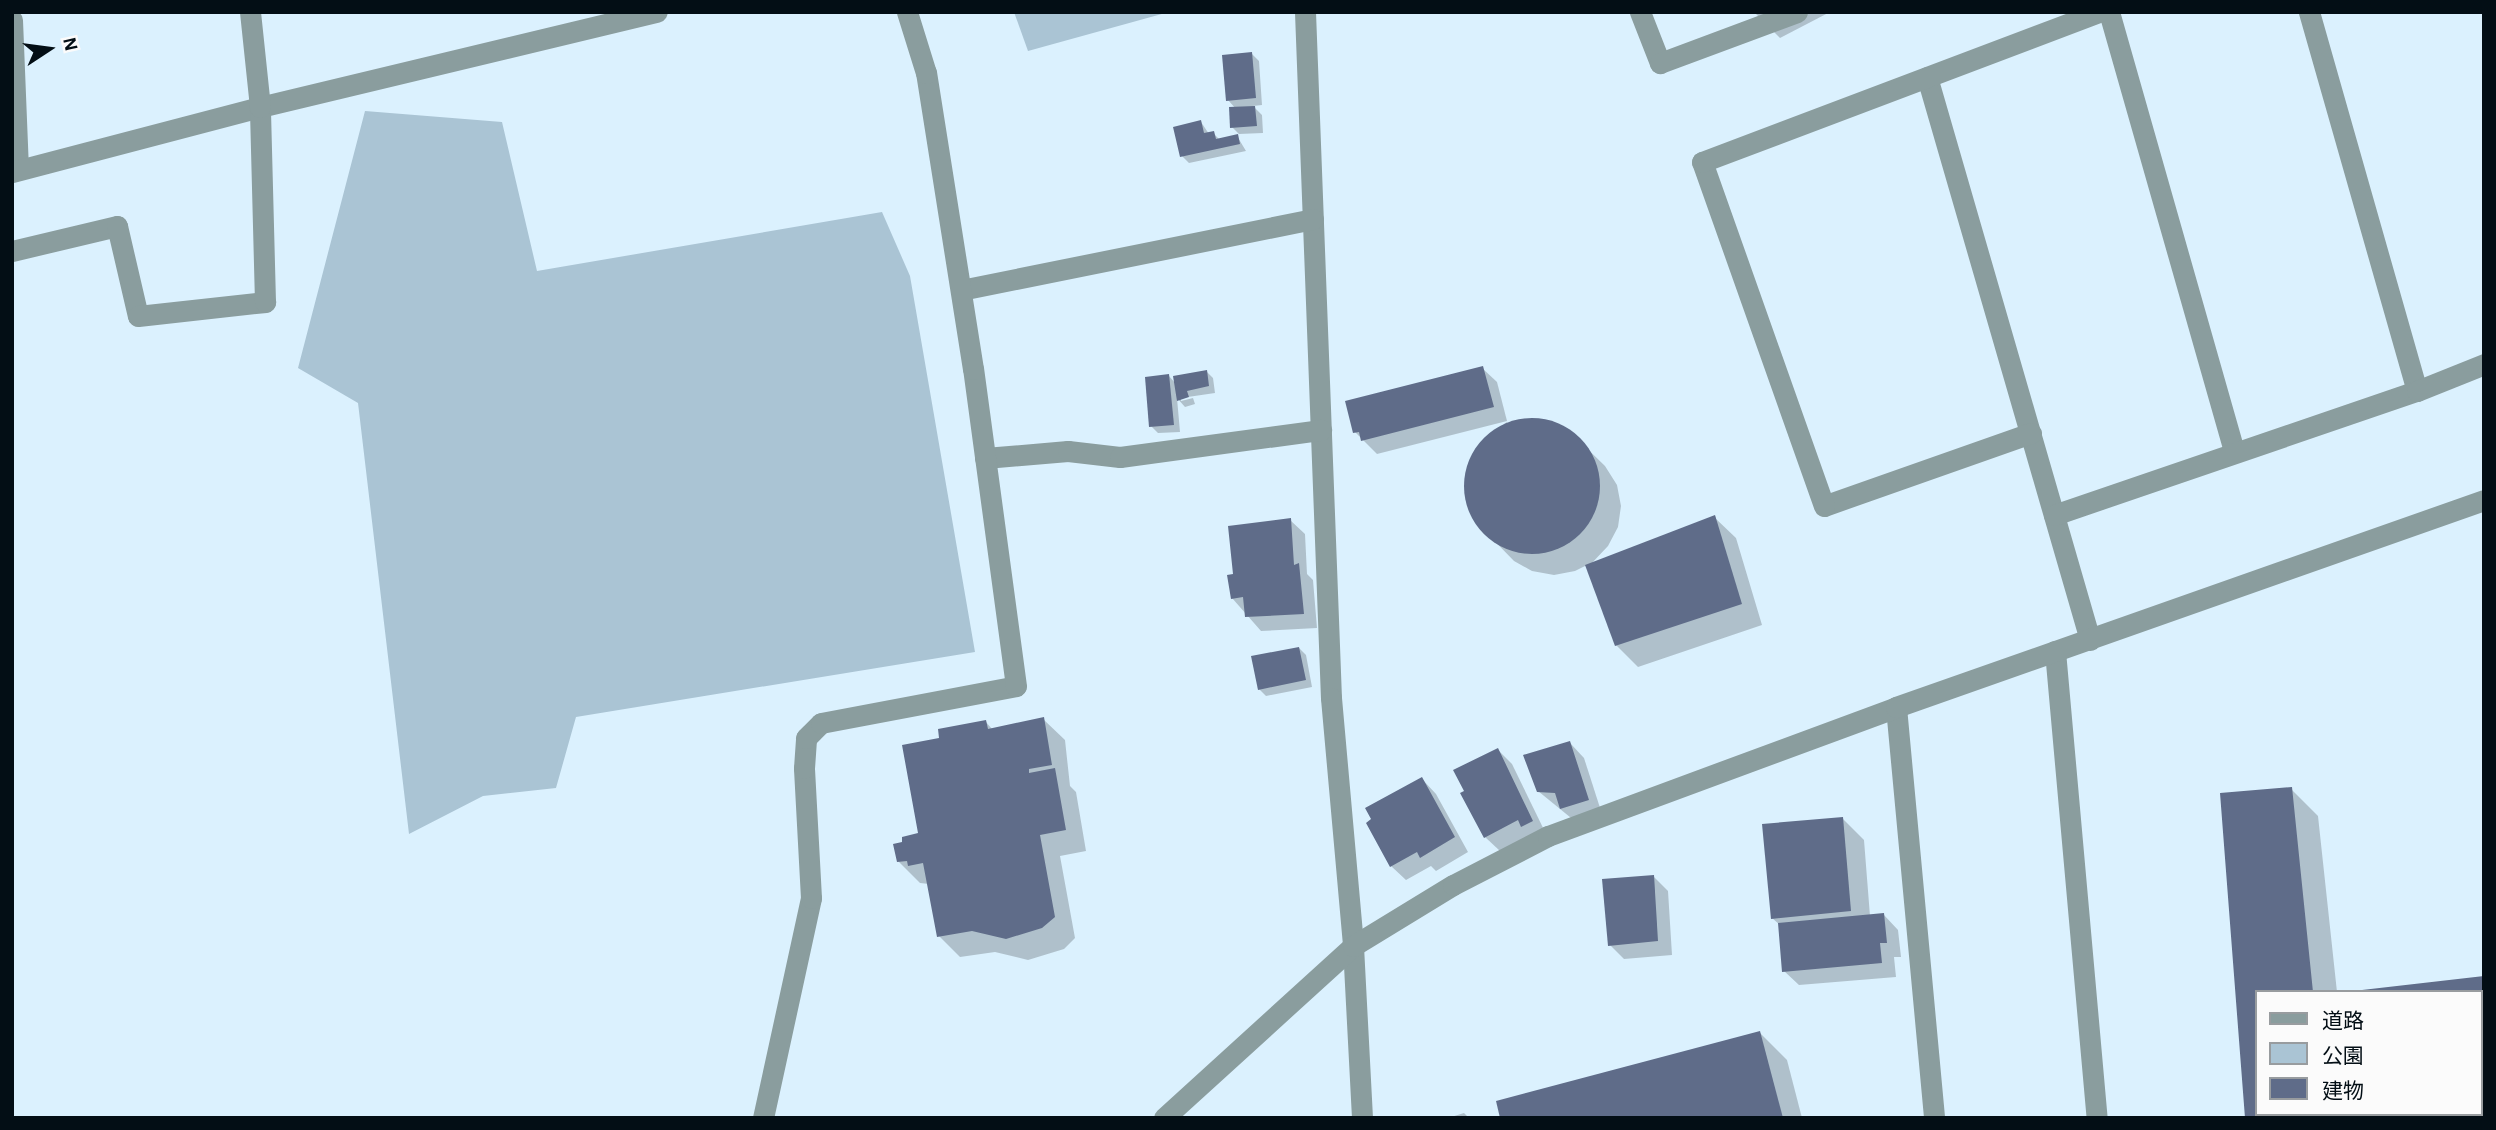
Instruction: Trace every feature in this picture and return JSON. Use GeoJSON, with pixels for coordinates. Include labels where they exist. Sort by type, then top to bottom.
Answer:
{"type":"FeatureCollection","features":[{"type":"Feature","properties":{"kind":"street"},"geometry":{"type":"LineString","coordinates":[[12,251],[117,226],[138,316],[265,302],[260,107],[250,12]]}},
{"type":"Feature","properties":{"kind":"street"},"geometry":{"type":"LineString","coordinates":[[12,20],[15,171],[260,107],[630,16],[657,12]]}},
{"type":"Feature","properties":{"kind":"street"},"geometry":{"type":"LineString","coordinates":[[763,1118],[810,898],[804,768],[806,738],[821,723],[1016,686],[961,290],[926,73],[907,12]]}},
{"type":"Feature","properties":{"kind":"street"},"geometry":{"type":"LineString","coordinates":[[1305,12],[1331,698],[1353,946],[1362,1118]]}},
{"type":"Feature","properties":{"kind":"street"},"geometry":{"type":"LineString","coordinates":[[1640,12],[1660,63],[1797,12]]}},
{"type":"Feature","properties":{"kind":"street"},"geometry":{"type":"LineString","coordinates":[[2031,432],[1824,506],[1702,162],[2098,12]]}},
{"type":"Feature","properties":{"kind":"street"},"geometry":{"type":"LineString","coordinates":[[2109,12],[2234,452]]}},
{"type":"Feature","properties":{"kind":"street"},"geometry":{"type":"LineString","coordinates":[[2309,12],[2417,391]]}},
{"type":"Feature","properties":{"kind":"street"},"geometry":{"type":"LineString","coordinates":[[1927,77],[2090,640]]}},
{"type":"Feature","properties":{"kind":"street"},"geometry":{"type":"LineString","coordinates":[[961,290],[1313,219]]}},
{"type":"Feature","properties":{"kind":"street"},"geometry":{"type":"LineString","coordinates":[[2054,515],[2417,391],[2484,364]]}},
{"type":"Feature","properties":{"kind":"street"},"geometry":{"type":"LineString","coordinates":[[985,458],[1068,451],[1120,457],[1321,430]]}},
{"type":"Feature","properties":{"kind":"street"},"geometry":{"type":"LineString","coordinates":[[1164,1118],[1353,946],[1453,884],[1548,836],[1896,707],[2484,500]]}},
{"type":"Feature","properties":{"kind":"street"},"geometry":{"type":"LineString","coordinates":[[2055,652],[2097,1118]]}},
{"type":"Feature","properties":{"kind":"street"},"geometry":{"type":"LineString","coordinates":[[1896,707],[1934,1118]]}},
{"type":"Feature","properties":{"kind":"green space"},"geometry":{"type":"Polygon","coordinates":[[[1014,12],[1169,12],[1028,51],[1014,12]]]}},
{"type":"Feature","properties":{"kind":"green space"},"geometry":{"type":"Polygon","coordinates":[[[365,111],[502,122],[537,271],[882,212],[910,276],[975,652],[576,717],[556,788],[483,796],[409,834],[358,403],[298,368],[365,111]]]}},
{"type":"Feature","properties":{"kind":"building"},"geometry":{"type":"Polygon","coordinates":[[[1252,52],[1256,98],[1226,101],[1222,55],[1252,52]]]}},
{"type":"Feature","properties":{"kind":"building"},"geometry":{"type":"Polygon","coordinates":[[[1255,106],[1257,126],[1230,128],[1229,107],[1255,106]]]}},
{"type":"Feature","properties":{"kind":"building"},"geometry":{"type":"Polygon","coordinates":[[[1201,120],[1204,133],[1214,131],[1216,139],[1238,134],[1240,144],[1180,157],[1173,127],[1201,120]]]}},
{"type":"Feature","properties":{"kind":"building"},"geometry":{"type":"Polygon","coordinates":[[[1483,366],[1494,407],[1361,441],[1359,432],[1353,433],[1345,401],[1483,366]]]}},
{"type":"Feature","properties":{"kind":"building"},"geometry":{"type":"Polygon","coordinates":[[[1207,370],[1209,386],[1187,391],[1189,397],[1177,401],[1173,376],[1207,370]]]}},
{"type":"Feature","properties":{"kind":"building"},"geometry":{"type":"Polygon","coordinates":[[[1169,374],[1174,425],[1149,427],[1145,377],[1169,374]]]}},
{"type":"Feature","properties":{"kind":"building"},"geometry":{"type":"Polygon","coordinates":[[[1532,418],[1558,423],[1580,438],[1595,460],[1600,486],[1595,512],[1580,534],[1558,549],[1532,554],[1506,549],[1484,534],[1469,512],[1464,486],[1469,460],[1484,438],[1506,423],[1532,418]]]}},
{"type":"Feature","properties":{"kind":"building"},"geometry":{"type":"Polygon","coordinates":[[[1715,515],[1742,604],[1615,646],[1585,565],[1715,515]]]}},
{"type":"Feature","properties":{"kind":"building"},"geometry":{"type":"Polygon","coordinates":[[[1291,518],[1294,565],[1299,563],[1304,614],[1245,617],[1243,597],[1231,599],[1227,575],[1233,574],[1228,526],[1291,518]]]}},
{"type":"Feature","properties":{"kind":"building"},"geometry":{"type":"Polygon","coordinates":[[[1299,647],[1306,680],[1258,690],[1251,656],[1299,647]]]}},
{"type":"Feature","properties":{"kind":"building"},"geometry":{"type":"Polygon","coordinates":[[[1044,717],[1052,765],[1029,769],[1029,773],[1055,768],[1066,830],[1040,835],[1055,917],[1042,928],[1006,939],[972,931],[937,937],[923,863],[908,866],[907,861],[897,862],[893,844],[902,842],[902,837],[918,833],[902,745],[939,738],[938,729],[986,720],[988,729],[1044,717]]]}},
{"type":"Feature","properties":{"kind":"building"},"geometry":{"type":"Polygon","coordinates":[[[1570,741],[1589,800],[1560,809],[1555,793],[1537,792],[1523,755],[1570,741]]]}},
{"type":"Feature","properties":{"kind":"building"},"geometry":{"type":"Polygon","coordinates":[[[1498,748],[1533,821],[1521,827],[1518,820],[1484,838],[1460,793],[1464,791],[1453,770],[1498,748]]]}},
{"type":"Feature","properties":{"kind":"building"},"geometry":{"type":"Polygon","coordinates":[[[1422,777],[1455,837],[1420,858],[1417,852],[1390,867],[1366,823],[1371,819],[1365,808],[1422,777]]]}},
{"type":"Feature","properties":{"kind":"building"},"geometry":{"type":"Polygon","coordinates":[[[2292,787],[2313,990],[2254,990],[2254,1116],[2482,1116],[2482,990],[2362,990],[2484,976],[2484,1118],[2245,1118],[2220,793],[2292,787]]]}},
{"type":"Feature","properties":{"kind":"building"},"geometry":{"type":"Polygon","coordinates":[[[1843,817],[1851,911],[1771,919],[1762,824],[1843,817]]]}},
{"type":"Feature","properties":{"kind":"building"},"geometry":{"type":"Polygon","coordinates":[[[1654,875],[1658,941],[1608,946],[1602,879],[1654,875]]]}},
{"type":"Feature","properties":{"kind":"building"},"geometry":{"type":"Polygon","coordinates":[[[1884,913],[1887,943],[1880,943],[1882,963],[1782,972],[1778,923],[1884,913]]]}},
{"type":"Feature","properties":{"kind":"building"},"geometry":{"type":"Polygon","coordinates":[[[1760,1031],[1783,1118],[1500,1118],[1496,1101],[1760,1031]]]}}]}
